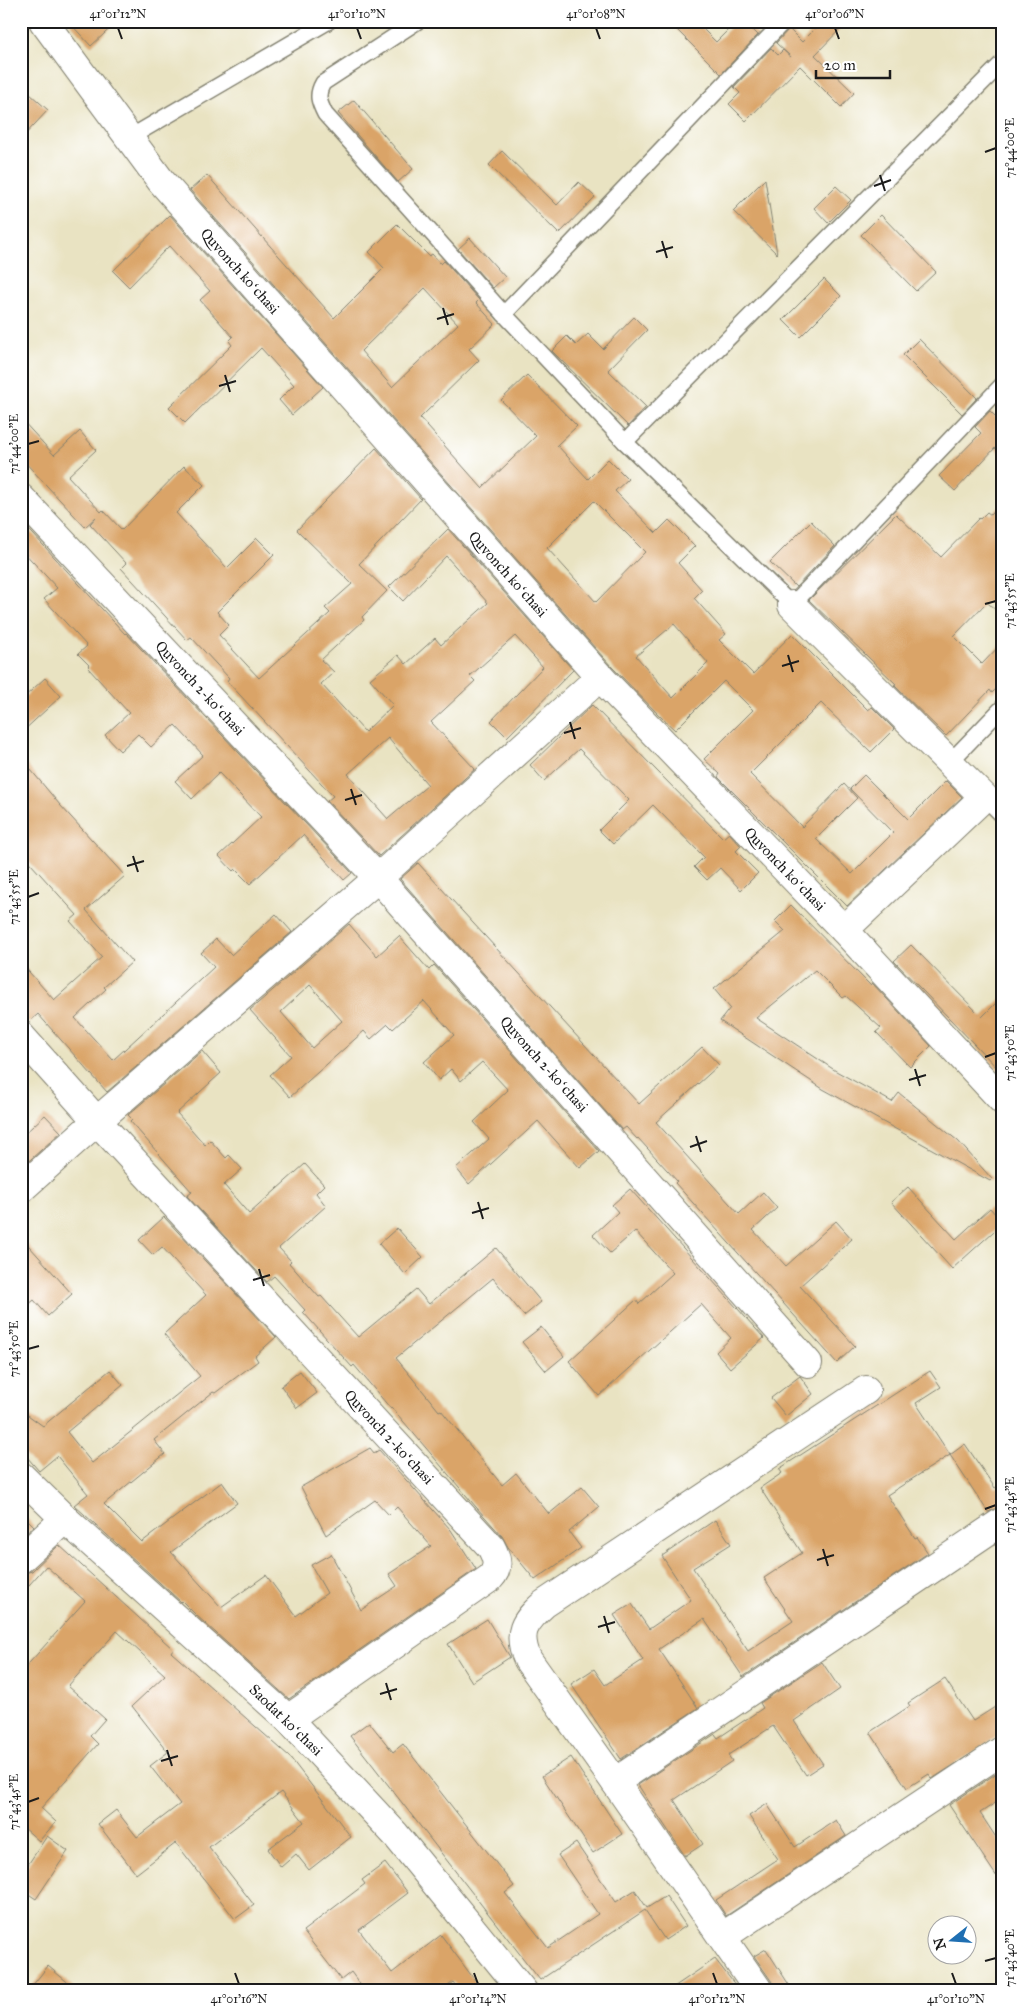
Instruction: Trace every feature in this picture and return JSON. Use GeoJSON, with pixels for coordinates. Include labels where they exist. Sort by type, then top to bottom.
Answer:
{"type":"FeatureCollection","features":[{"type":"Feature","properties":{"kind":"street","name":"Quvonch koʻchasi"},"geometry":{"type":"LineString","coordinates":[[43,21],[161,181],[600,677],[844,930],[1003,1101]]}},
{"type":"Feature","properties":{"kind":"street","name":"Quvonch 2-koʻchasi"},"geometry":{"type":"LineString","coordinates":[[21,498],[378,878],[808,1363]]}},
{"type":"Feature","properties":{"kind":"street"},"geometry":{"type":"LineString","coordinates":[[792,605],[984,797],[844,930]]}},
{"type":"Feature","properties":{"kind":"street"},"geometry":{"type":"LineString","coordinates":[[21,1189],[378,878],[600,677]]}},
{"type":"Feature","properties":{"kind":"street","name":"Quvonch 2-koʻchasi"},"geometry":{"type":"LineString","coordinates":[[21,1036],[97,1121],[485,1539],[495,1555],[496,1568],[490,1578],[288,1719]]}},
{"type":"Feature","properties":{"kind":"street"},"geometry":{"type":"LineString","coordinates":[[758,1991],[615,1782],[528,1660],[522,1641],[524,1628],[530,1617],[544,1604],[866,1390]]}},
{"type":"Feature","properties":{"kind":"street","name":"Saodat koʻchasi"},"geometry":{"type":"LineString","coordinates":[[21,1476],[65,1519],[288,1719],[395,1834],[523,1991]]}},
{"type":"Feature","properties":{"kind":"street"},"geometry":{"type":"LineString","coordinates":[[21,1559],[65,1519]]}},
{"type":"Feature","properties":{"kind":"street"},"geometry":{"type":"LineString","coordinates":[[615,1782],[1003,1522]]}},
{"type":"Feature","properties":{"kind":"street"},"geometry":{"type":"LineString","coordinates":[[722,1937],[1003,1750]]}},
{"type":"Feature","properties":{"kind":"lane"},"geometry":{"type":"LineString","coordinates":[[129,138],[329,21]]}},
{"type":"Feature","properties":{"kind":"lane"},"geometry":{"type":"LineString","coordinates":[[418,21],[323,83],[318,92],[319,101],[326,114],[504,314],[625,442],[792,605],[1003,384]]}},
{"type":"Feature","properties":{"kind":"lane"},"geometry":{"type":"LineString","coordinates":[[504,314],[784,21]]}},
{"type":"Feature","properties":{"kind":"lane"},"geometry":{"type":"LineString","coordinates":[[625,442],[1003,62]]}},
{"type":"Feature","properties":{"kind":"lane"},"geometry":{"type":"LineString","coordinates":[[949,763],[1003,707]]}},
{"type":"Feature","properties":{"kind":"lane"},"geometry":{"type":"LineString","coordinates":[[984,797],[1003,816]]}},
{"type":"Feature","properties":{"kind":"building"},"geometry":{"type":"Polygon","coordinates":[[[68,21],[118,21],[91,46],[68,21]]]}},
{"type":"Feature","properties":{"kind":"building"},"geometry":{"type":"Polygon","coordinates":[[[668,21],[695,21],[716,42],[737,21],[744,21],[758,35],[721,74],[668,21]]]}},
{"type":"Feature","properties":{"kind":"building"},"geometry":{"type":"Polygon","coordinates":[[[823,21],[848,21],[815,55],[854,93],[841,107],[800,66],[746,121],[729,104],[740,93],[734,87],[771,48],[778,55],[783,50],[791,57],[776,43],[789,29],[802,42],[823,21]]]}},
{"type":"Feature","properties":{"kind":"building"},"geometry":{"type":"Polygon","coordinates":[[[30,94],[48,110],[21,139],[21,103],[30,94]]]}},
{"type":"Feature","properties":{"kind":"building"},"geometry":{"type":"Polygon","coordinates":[[[354,100],[413,169],[398,182],[338,113],[354,100]]]}},
{"type":"Feature","properties":{"kind":"building"},"geometry":{"type":"Polygon","coordinates":[[[502,151],[557,205],[579,182],[595,197],[559,234],[489,165],[502,151]]]}},
{"type":"Feature","properties":{"kind":"building"},"geometry":{"type":"Polygon","coordinates":[[[207,175],[334,318],[384,268],[369,252],[397,224],[429,256],[432,254],[441,264],[444,261],[479,300],[476,303],[495,324],[469,349],[479,360],[420,418],[482,488],[536,436],[501,400],[527,375],[577,426],[557,445],[588,479],[608,459],[628,479],[615,491],[656,533],[669,520],[695,546],[678,563],[702,590],[694,598],[726,634],[719,640],[753,674],[792,634],[868,710],[872,707],[894,729],[871,752],[821,703],[750,774],[802,827],[844,784],[857,798],[816,839],[852,874],[893,833],[850,789],[864,775],[908,819],[946,781],[962,797],[847,906],[718,777],[720,774],[704,759],[753,710],[724,681],[675,730],[662,718],[611,666],[190,190],[207,175]],[[425,288],[361,351],[392,387],[458,324],[425,288]],[[594,501],[547,548],[596,602],[645,552],[594,501]],[[674,624],[636,656],[673,698],[708,663],[674,624]]]}},
{"type":"Feature","properties":{"kind":"building"},"geometry":{"type":"Polygon","coordinates":[[[765,179],[777,254],[733,211],[765,179]]]}},
{"type":"Feature","properties":{"kind":"building"},"geometry":{"type":"Polygon","coordinates":[[[836,186],[851,200],[828,223],[814,208],[836,186]]]}},
{"type":"Feature","properties":{"kind":"building"},"geometry":{"type":"Polygon","coordinates":[[[170,215],[323,387],[292,415],[279,400],[294,385],[261,348],[185,423],[169,407],[232,345],[229,341],[233,337],[200,300],[210,291],[169,246],[129,287],[113,271],[170,215]]]}},
{"type":"Feature","properties":{"kind":"building"},"geometry":{"type":"Polygon","coordinates":[[[881,215],[936,272],[916,291],[861,235],[881,215]]]}},
{"type":"Feature","properties":{"kind":"building"},"geometry":{"type":"Polygon","coordinates":[[[470,238],[505,277],[493,288],[458,249],[470,238]]]}},
{"type":"Feature","properties":{"kind":"building"},"geometry":{"type":"Polygon","coordinates":[[[824,279],[841,296],[800,337],[783,320],[824,279]]]}},
{"type":"Feature","properties":{"kind":"building"},"geometry":{"type":"Polygon","coordinates":[[[634,317],[647,330],[608,370],[646,407],[628,426],[552,351],[567,336],[576,345],[588,334],[603,349],[634,317]]]}},
{"type":"Feature","properties":{"kind":"building"},"geometry":{"type":"Polygon","coordinates":[[[919,339],[977,398],[962,414],[903,355],[919,339]]]}},
{"type":"Feature","properties":{"kind":"building"},"geometry":{"type":"Polygon","coordinates":[[[1003,410],[1003,456],[995,448],[955,491],[939,476],[981,433],[975,427],[990,411],[996,417],[1003,410]]]}},
{"type":"Feature","properties":{"kind":"building"},"geometry":{"type":"Polygon","coordinates":[[[21,419],[54,455],[80,431],[96,450],[68,476],[101,512],[103,510],[122,530],[184,466],[204,485],[176,513],[227,568],[257,538],[274,555],[217,612],[229,625],[219,635],[259,678],[330,613],[325,608],[352,584],[297,530],[376,448],[421,499],[359,564],[387,591],[362,617],[364,620],[321,660],[334,672],[321,684],[365,732],[393,705],[370,679],[398,655],[406,664],[435,638],[441,645],[488,603],[446,556],[403,601],[389,587],[448,529],[573,670],[507,737],[491,721],[543,667],[515,636],[470,676],[475,681],[431,722],[475,769],[379,856],[327,801],[333,796],[227,681],[229,678],[191,637],[187,640],[121,568],[126,563],[90,524],[96,517],[85,527],[21,458],[21,419]],[[388,738],[348,774],[388,819],[428,785],[388,738]]]}},
{"type":"Feature","properties":{"kind":"building"},"geometry":{"type":"Polygon","coordinates":[[[1003,502],[1003,617],[987,602],[954,636],[982,664],[1003,642],[1003,682],[992,693],[990,690],[946,736],[894,685],[896,684],[809,600],[896,514],[941,557],[979,518],[987,512],[991,515],[1003,502]]]}},
{"type":"Feature","properties":{"kind":"building"},"geometry":{"type":"Polygon","coordinates":[[[21,521],[125,634],[352,873],[344,880],[303,835],[250,884],[235,869],[233,871],[219,856],[261,817],[219,773],[192,799],[175,781],[203,755],[175,725],[151,747],[138,734],[120,751],[105,735],[129,713],[88,668],[90,666],[78,654],[87,646],[44,599],[57,588],[21,549],[21,521]]]}},
{"type":"Feature","properties":{"kind":"building"},"geometry":{"type":"Polygon","coordinates":[[[811,521],[835,546],[796,587],[770,562],[811,521]]]}},
{"type":"Feature","properties":{"kind":"building"},"geometry":{"type":"Polygon","coordinates":[[[45,678],[61,696],[21,733],[21,700],[45,678]]]}},
{"type":"Feature","properties":{"kind":"building"},"geometry":{"type":"Polygon","coordinates":[[[592,705],[723,838],[729,833],[741,846],[736,851],[758,873],[741,890],[720,868],[707,880],[694,867],[704,857],[653,805],[613,844],[599,830],[629,800],[579,749],[544,781],[530,765],[592,705]]]}},
{"type":"Feature","properties":{"kind":"building"},"geometry":{"type":"Polygon","coordinates":[[[21,758],[60,805],[125,876],[86,910],[132,962],[104,987],[106,989],[75,1018],[113,1060],[214,967],[201,953],[216,939],[231,955],[276,914],[292,932],[107,1092],[38,1014],[28,1023],[21,1021],[21,963],[54,1000],[102,957],[70,921],[77,915],[21,853],[21,758]]]}},
{"type":"Feature","properties":{"kind":"building"},"geometry":{"type":"Polygon","coordinates":[[[418,863],[639,1104],[702,1047],[719,1065],[656,1122],[739,1214],[763,1192],[777,1208],[753,1230],[786,1266],[836,1221],[852,1239],[800,1286],[855,1346],[837,1363],[675,1183],[677,1181],[638,1138],[626,1127],[622,1130],[400,879],[418,863]]]}},
{"type":"Feature","properties":{"kind":"building"},"geometry":{"type":"Polygon","coordinates":[[[791,905],[870,985],[872,983],[931,1046],[910,1067],[876,1032],[881,1028],[846,996],[843,998],[815,970],[756,1018],[836,1071],[892,1102],[899,1093],[958,1141],[992,1179],[990,1181],[823,1089],[720,1021],[730,1008],[714,989],[785,931],[775,921],[791,905]]]}},
{"type":"Feature","properties":{"kind":"building"},"geometry":{"type":"Polygon","coordinates":[[[349,924],[377,956],[399,936],[429,970],[434,965],[599,1151],[580,1168],[538,1121],[469,1184],[456,1168],[489,1139],[474,1122],[508,1090],[482,1062],[461,1081],[451,1069],[439,1080],[424,1062],[454,1035],[424,1001],[393,1029],[388,1024],[371,1039],[364,1031],[290,1097],[270,1075],[291,1056],[250,1010],[349,924]],[[310,985],[281,1012],[312,1048],[342,1021],[310,985]]]}},
{"type":"Feature","properties":{"kind":"building"},"geometry":{"type":"Polygon","coordinates":[[[911,945],[982,1017],[1003,996],[1003,1074],[894,961],[911,945]]]}},
{"type":"Feature","properties":{"kind":"building"},"geometry":{"type":"Polygon","coordinates":[[[202,1051],[221,1073],[177,1113],[205,1145],[210,1140],[226,1158],[229,1155],[242,1169],[224,1185],[249,1214],[305,1164],[324,1185],[316,1193],[326,1206],[279,1248],[291,1261],[289,1263],[319,1297],[321,1296],[358,1337],[416,1289],[429,1304],[496,1248],[541,1302],[524,1316],[493,1278],[396,1358],[502,1485],[516,1473],[549,1514],[582,1487],[599,1507],[569,1532],[581,1548],[535,1580],[508,1547],[502,1536],[354,1365],[352,1367],[303,1312],[305,1310],[274,1276],[267,1282],[187,1196],[192,1192],[130,1121],[132,1119],[128,1115],[202,1051]]]}},
{"type":"Feature","properties":{"kind":"building"},"geometry":{"type":"Polygon","coordinates":[[[45,1115],[61,1132],[21,1168],[21,1137],[45,1115]]]}},
{"type":"Feature","properties":{"kind":"building"},"geometry":{"type":"Polygon","coordinates":[[[908,1187],[956,1239],[990,1208],[1003,1223],[952,1269],[891,1202],[908,1187]]]}},
{"type":"Feature","properties":{"kind":"building"},"geometry":{"type":"Polygon","coordinates":[[[630,1189],[764,1338],[730,1368],[716,1352],[731,1338],[701,1304],[599,1396],[569,1361],[636,1300],[639,1304],[673,1273],[635,1231],[610,1253],[593,1235],[618,1212],[612,1205],[630,1189]]]}},
{"type":"Feature","properties":{"kind":"building"},"geometry":{"type":"Polygon","coordinates":[[[164,1217],[276,1337],[255,1356],[258,1361],[215,1393],[213,1392],[154,1440],[165,1454],[104,1504],[142,1542],[222,1482],[237,1503],[171,1552],[221,1607],[266,1575],[296,1616],[327,1593],[311,1565],[331,1554],[361,1610],[397,1586],[389,1574],[431,1546],[397,1507],[389,1515],[375,1500],[326,1535],[301,1487],[370,1448],[374,1453],[379,1450],[451,1530],[476,1569],[289,1699],[74,1505],[88,1494],[57,1456],[39,1471],[21,1450],[21,1410],[43,1426],[110,1370],[123,1385],[67,1432],[92,1463],[200,1376],[164,1334],[206,1295],[162,1247],[153,1255],[139,1240],[164,1217]]]}},
{"type":"Feature","properties":{"kind":"building"},"geometry":{"type":"Polygon","coordinates":[[[397,1228],[423,1257],[405,1274],[379,1244],[397,1228]]]}},
{"type":"Feature","properties":{"kind":"building"},"geometry":{"type":"Polygon","coordinates":[[[21,1237],[72,1294],[48,1316],[34,1300],[21,1311],[21,1237]]]}},
{"type":"Feature","properties":{"kind":"building"},"geometry":{"type":"Polygon","coordinates":[[[541,1327],[564,1356],[546,1371],[522,1342],[541,1327]]]}},
{"type":"Feature","properties":{"kind":"building"},"geometry":{"type":"Polygon","coordinates":[[[300,1371],[317,1393],[297,1408],[281,1386],[300,1371]]]}},
{"type":"Feature","properties":{"kind":"building"},"geometry":{"type":"Polygon","coordinates":[[[930,1371],[941,1387],[916,1403],[950,1455],[887,1495],[915,1538],[917,1537],[928,1553],[743,1677],[704,1619],[659,1649],[698,1708],[621,1759],[571,1684],[594,1669],[605,1685],[643,1660],[614,1615],[632,1604],[649,1629],[691,1600],[662,1556],[715,1520],[731,1544],[693,1568],[748,1651],[793,1621],[764,1578],[802,1553],[760,1488],[782,1473],[779,1469],[930,1371]]]}},
{"type":"Feature","properties":{"kind":"building"},"geometry":{"type":"Polygon","coordinates":[[[800,1376],[813,1394],[786,1416],[771,1398],[800,1376]]]}},
{"type":"Feature","properties":{"kind":"building"},"geometry":{"type":"Polygon","coordinates":[[[965,1444],[995,1488],[1003,1483],[1003,1506],[988,1512],[950,1455],[965,1444]]]}},
{"type":"Feature","properties":{"kind":"building"},"geometry":{"type":"Polygon","coordinates":[[[21,1513],[34,1526],[21,1538],[21,1513]]]}},
{"type":"Feature","properties":{"kind":"building"},"geometry":{"type":"Polygon","coordinates":[[[59,1545],[173,1649],[171,1652],[289,1756],[351,1837],[309,1870],[296,1854],[281,1867],[268,1849],[304,1822],[281,1792],[209,1847],[254,1905],[235,1919],[176,1843],[136,1874],[98,1824],[116,1810],[137,1837],[180,1804],[150,1766],[168,1752],[132,1706],[165,1675],[117,1631],[68,1686],[105,1719],[90,1736],[98,1744],[41,1808],[56,1822],[39,1841],[23,1827],[21,1830],[21,1672],[85,1601],[46,1566],[21,1594],[21,1574],[32,1571],[59,1545]]]}},
{"type":"Feature","properties":{"kind":"building"},"geometry":{"type":"Polygon","coordinates":[[[487,1619],[510,1657],[472,1682],[448,1644],[487,1619]]]}},
{"type":"Feature","properties":{"kind":"building"},"geometry":{"type":"Polygon","coordinates":[[[822,1662],[840,1689],[794,1721],[823,1764],[806,1775],[773,1726],[728,1755],[732,1761],[674,1800],[703,1844],[685,1856],[638,1785],[715,1734],[718,1738],[763,1708],[760,1703],[822,1662]]]}},
{"type":"Feature","properties":{"kind":"building"},"geometry":{"type":"Polygon","coordinates":[[[945,1679],[973,1721],[1003,1702],[1003,1733],[932,1779],[929,1774],[907,1788],[870,1732],[910,1706],[908,1703],[945,1679]]]}},
{"type":"Feature","properties":{"kind":"building"},"geometry":{"type":"Polygon","coordinates":[[[369,1722],[393,1752],[403,1744],[514,1886],[505,1893],[548,1948],[598,1914],[558,1855],[576,1843],[616,1902],[635,1890],[647,1908],[666,1896],[686,1926],[665,1940],[645,1910],[540,1980],[350,1736],[369,1722]]]}},
{"type":"Feature","properties":{"kind":"building"},"geometry":{"type":"Polygon","coordinates":[[[571,1757],[622,1834],[593,1853],[542,1776],[571,1757]]]}},
{"type":"Feature","properties":{"kind":"building"},"geometry":{"type":"Polygon","coordinates":[[[997,1773],[1003,1782],[1003,1798],[980,1813],[1003,1848],[1003,1886],[949,1805],[997,1773]]]}},
{"type":"Feature","properties":{"kind":"building"},"geometry":{"type":"Polygon","coordinates":[[[767,1804],[795,1847],[836,1820],[846,1836],[726,1916],[716,1900],[778,1859],[749,1816],[767,1804]]]}},
{"type":"Feature","properties":{"kind":"building"},"geometry":{"type":"Polygon","coordinates":[[[47,1836],[68,1851],[36,1899],[21,1889],[21,1875],[47,1836]]]}},
{"type":"Feature","properties":{"kind":"building"},"geometry":{"type":"Polygon","coordinates":[[[385,1863],[408,1893],[359,1930],[392,1973],[441,1935],[483,1991],[460,1991],[453,1982],[442,1991],[365,1991],[351,1972],[341,1980],[303,1931],[365,1884],[362,1880],[385,1863]]]}},
{"type":"Feature","properties":{"kind":"building"},"geometry":{"type":"Polygon","coordinates":[[[766,1949],[793,1991],[774,1991],[772,1982],[754,1956],[766,1949]]]}},
{"type":"Feature","properties":{"kind":"building"},"geometry":{"type":"Polygon","coordinates":[[[715,1959],[740,1991],[668,1991],[715,1959]]]}},
{"type":"Feature","properties":{"kind":"building"},"geometry":{"type":"Polygon","coordinates":[[[48,1966],[78,1991],[28,1991],[48,1966]]]}}]}
